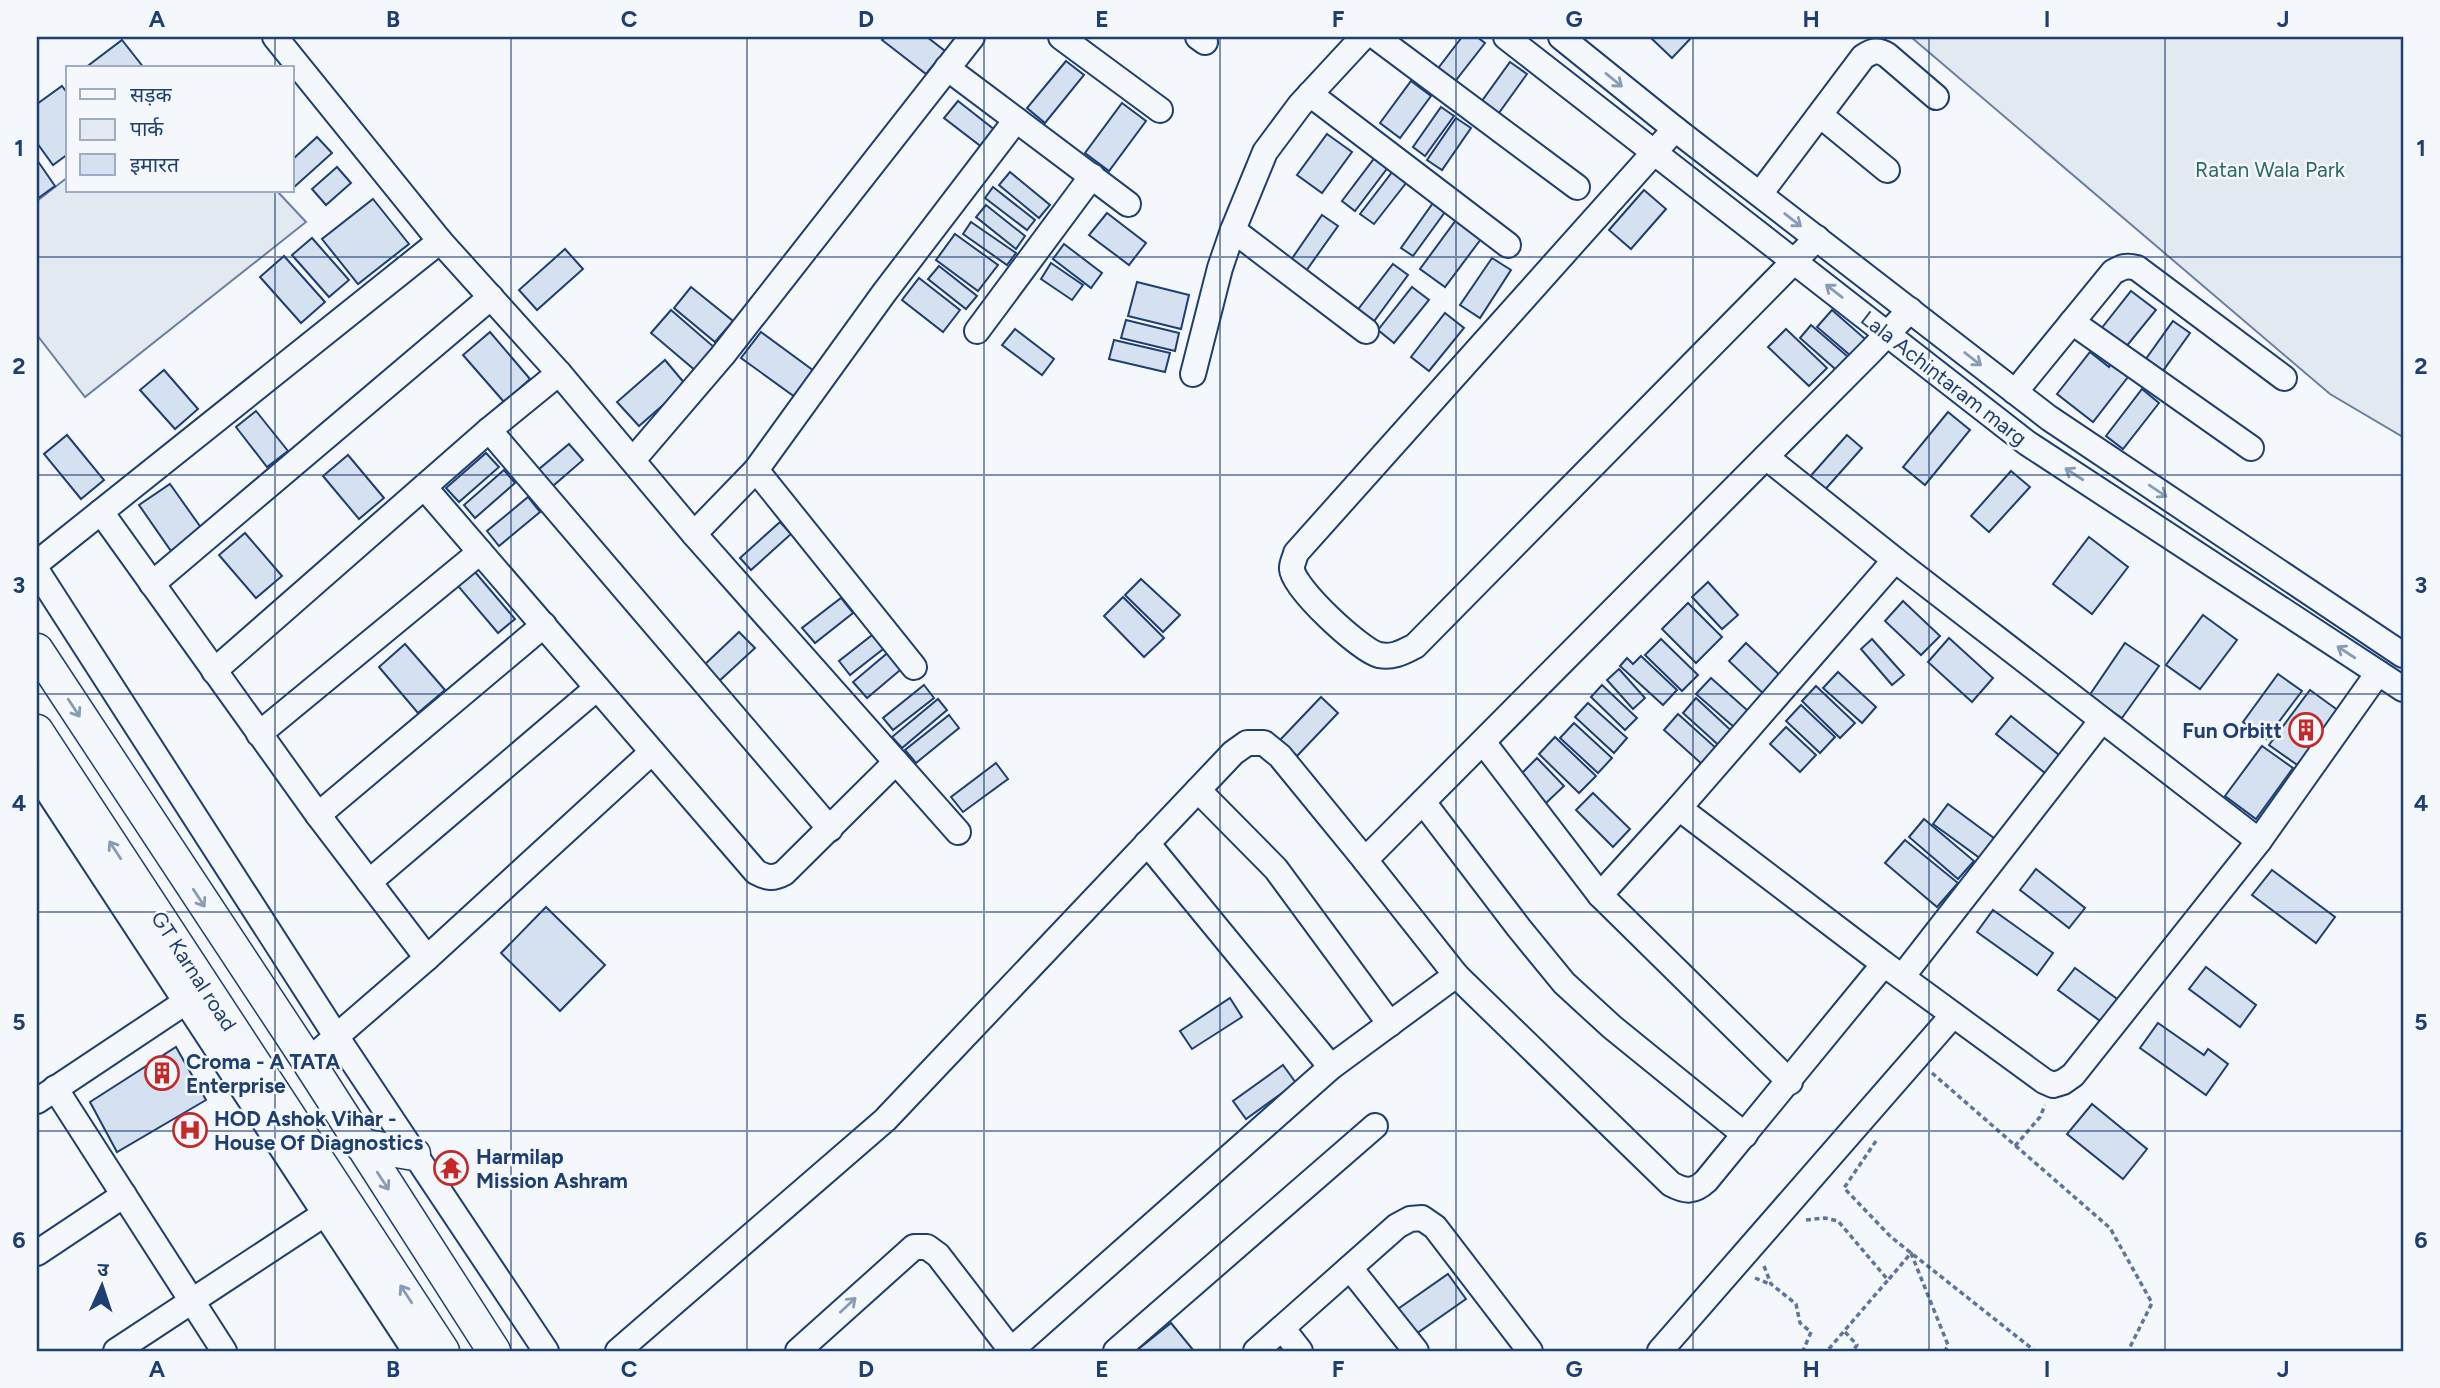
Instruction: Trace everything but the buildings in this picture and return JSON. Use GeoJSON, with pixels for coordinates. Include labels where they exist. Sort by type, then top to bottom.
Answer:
{"type":"FeatureCollection","features":[{"type":"Feature","properties":{"kind":"main road","name":"GT Karnal road"},"geometry":{"type":"LineString","coordinates":[[37,650],[495,1351]]}},
{"type":"Feature","properties":{"kind":"main road","name":"GT Karnal road"},"geometry":{"type":"LineString","coordinates":[[37,731],[195,995],[335,1207],[443,1351]]}},
{"type":"Feature","properties":{"kind":"main road"},"geometry":{"type":"LineString","coordinates":[[361,1145],[414,1154]]}},
{"type":"Feature","properties":{"kind":"street"},"geometry":{"type":"LineString","coordinates":[[275,37],[440,241],[559,373],[694,534],[958,832]]}},
{"type":"Feature","properties":{"kind":"street"},"geometry":{"type":"LineString","coordinates":[[633,460],[722,356],[972,37]]}},
{"type":"Feature","properties":{"kind":"street"},"geometry":{"type":"LineString","coordinates":[[1061,37],[1160,110]]}},
{"type":"Feature","properties":{"kind":"street"},"geometry":{"type":"LineString","coordinates":[[1193,374],[1220,268],[1265,152],[1310,93],[1363,37]]}},
{"type":"Feature","properties":{"kind":"street"},"geometry":{"type":"LineString","coordinates":[[1376,37],[1577,187]]}},
{"type":"Feature","properties":{"kind":"street","name":"Lala Achintaram marg"},"geometry":{"type":"LineString","coordinates":[[1506,37],[2027,443],[2403,689]]}},
{"type":"Feature","properties":{"kind":"street","name":"Lala Achintaram marg"},"geometry":{"type":"LineString","coordinates":[[1561,37],[1675,129],[2049,418],[2403,655]]}},
{"type":"Feature","properties":{"kind":"street"},"geometry":{"type":"LineString","coordinates":[[1760,194],[1863,57],[1870,52],[1880,51],[1887,55],[1936,97]]}},
{"type":"Feature","properties":{"kind":"street"},"geometry":{"type":"LineString","coordinates":[[947,68],[1128,204]]}},
{"type":"Feature","properties":{"kind":"street"},"geometry":{"type":"LineString","coordinates":[[1310,93],[1508,245]]}},
{"type":"Feature","properties":{"kind":"street"},"geometry":{"type":"LineString","coordinates":[[1820,115],[1887,170]]}},
{"type":"Feature","properties":{"kind":"street"},"geometry":{"type":"LineString","coordinates":[[694,534],[756,470],[884,293],[1016,120]]}},
{"type":"Feature","properties":{"kind":"street"},"geometry":{"type":"LineString","coordinates":[[1675,129],[1296,553],[1292,569],[1299,586],[1361,647],[1378,655],[1397,655],[1415,646],[1817,238]]}},
{"type":"Feature","properties":{"kind":"street"},"geometry":{"type":"LineString","coordinates":[[977,331],[1092,176]]}},
{"type":"Feature","properties":{"kind":"street"},"geometry":{"type":"LineString","coordinates":[[1233,230],[1366,331]]}},
{"type":"Feature","properties":{"kind":"street"},"geometry":{"type":"LineString","coordinates":[[37,563],[440,241]]}},
{"type":"Feature","properties":{"kind":"street"},"geometry":{"type":"LineString","coordinates":[[2015,392],[2113,272],[2129,266],[2137,268],[2284,378]]}},
{"type":"Feature","properties":{"kind":"street"},"geometry":{"type":"LineString","coordinates":[[152,584],[491,297]]}},
{"type":"Feature","properties":{"kind":"street"},"geometry":{"type":"LineString","coordinates":[[1365,860],[1910,310]]}},
{"type":"Feature","properties":{"kind":"street"},"geometry":{"type":"LineString","coordinates":[[2072,322],[2251,448]]}},
{"type":"Feature","properties":{"kind":"street"},"geometry":{"type":"LineString","coordinates":[[214,671],[489,430],[559,373]]}},
{"type":"Feature","properties":{"kind":"street"},"geometry":{"type":"LineString","coordinates":[[489,430],[830,829]]}},
{"type":"Feature","properties":{"kind":"street"},"geometry":{"type":"LineString","coordinates":[[1766,457],[1895,561],[2259,841]]}},
{"type":"Feature","properties":{"kind":"street"},"geometry":{"type":"LineString","coordinates":[[756,470],[914,667]]}},
{"type":"Feature","properties":{"kind":"street"},"geometry":{"type":"LineString","coordinates":[[425,488],[756,872],[775,878],[784,873],[897,762]]}},
{"type":"Feature","properties":{"kind":"street"},"geometry":{"type":"LineString","coordinates":[[101,512],[318,815],[427,958]]}},
{"type":"Feature","properties":{"kind":"street"},"geometry":{"type":"LineString","coordinates":[[259,734],[480,552]]}},
{"type":"Feature","properties":{"kind":"street"},"geometry":{"type":"LineString","coordinates":[[1600,895],[1895,561]]}},
{"type":"Feature","properties":{"kind":"street"},"geometry":{"type":"LineString","coordinates":[[37,572],[336,1036],[546,1351]]}},
{"type":"Feature","properties":{"kind":"street"},"geometry":{"type":"LineString","coordinates":[[318,815],[544,625]]}},
{"type":"Feature","properties":{"kind":"street"},"geometry":{"type":"LineString","coordinates":[[1679,808],[1893,970],[2053,1085],[2073,1075],[2259,841],[2378,673]]}},
{"type":"Feature","properties":{"kind":"street"},"geometry":{"type":"LineString","coordinates":[[369,882],[597,688]]}},
{"type":"Feature","properties":{"kind":"street"},"geometry":{"type":"LineString","coordinates":[[618,1351],[885,1120],[1233,753],[1247,743],[1264,743],[1280,756],[1456,975],[1671,1184],[1683,1191],[1696,1190],[1893,970],[2102,720]]}},
{"type":"Feature","properties":{"kind":"street"},"geometry":{"type":"LineString","coordinates":[[1483,742],[1600,895],[1790,1082]]}},
{"type":"Feature","properties":{"kind":"street"},"geometry":{"type":"LineString","coordinates":[[308,1061],[427,958],[652,752]]}},
{"type":"Feature","properties":{"kind":"street"},"geometry":{"type":"LineString","coordinates":[[37,775],[195,995],[46,1095],[124,1195],[224,1351]]}},
{"type":"Feature","properties":{"kind":"street"},"geometry":{"type":"LineString","coordinates":[[1198,790],[1276,869],[1390,1024]]}},
{"type":"Feature","properties":{"kind":"street"},"geometry":{"type":"LineString","coordinates":[[1423,802],[1519,928],[1564,982],[1612,1027],[1745,1135]]}},
{"type":"Feature","properties":{"kind":"street"},"geometry":{"type":"LineString","coordinates":[[1147,843],[1331,1067]]}},
{"type":"Feature","properties":{"kind":"street"},"geometry":{"type":"LineString","coordinates":[[798,1351],[914,1247],[927,1247],[938,1255],[1011,1351],[1331,1067],[1456,975]]}},
{"type":"Feature","properties":{"kind":"street"},"geometry":{"type":"LineString","coordinates":[[1660,1351],[1954,1015]]}},
{"type":"Feature","properties":{"kind":"street"},"geometry":{"type":"LineString","coordinates":[[1116,1351],[1375,1126]]}},
{"type":"Feature","properties":{"kind":"street"},"geometry":{"type":"LineString","coordinates":[[37,1253],[124,1195]]}},
{"type":"Feature","properties":{"kind":"street"},"geometry":{"type":"LineString","coordinates":[[117,1351],[335,1207],[415,1351]]}},
{"type":"Feature","properties":{"kind":"street"},"geometry":{"type":"LineString","coordinates":[[1256,1351],[1397,1226],[1410,1219],[1422,1218],[1435,1227],[1530,1351]]}},
{"type":"Feature","properties":{"kind":"street"},"geometry":{"type":"LineString","coordinates":[[1350,1268],[1416,1351]]}},
{"type":"Feature","properties":{"kind":"street"},"geometry":{"type":"LineString","coordinates":[[1282,1328],[1300,1351]]}},
{"type":"Feature","properties":{"kind":"path"},"geometry":{"type":"LineString","coordinates":[[1927,1069],[2110,1228],[2152,1303],[2128,1351]]}},
{"type":"Feature","properties":{"kind":"path"},"geometry":{"type":"LineString","coordinates":[[2015,1146],[2040,1117],[2053,1085]]}},
{"type":"Feature","properties":{"kind":"path"},"geometry":{"type":"LineString","coordinates":[[1882,1133],[1844,1188],[1891,1237],[2035,1351]]}},
{"type":"Feature","properties":{"kind":"path"},"geometry":{"type":"LineString","coordinates":[[1804,1220],[1825,1218],[1838,1222],[1888,1280]]}},
{"type":"Feature","properties":{"kind":"path"},"geometry":{"type":"LineString","coordinates":[[1827,1351],[1911,1253]]}},
{"type":"Feature","properties":{"kind":"path"},"geometry":{"type":"LineString","coordinates":[[1911,1253],[1948,1345],[1945,1351]]}},
{"type":"Feature","properties":{"kind":"path"},"geometry":{"type":"LineString","coordinates":[[1763,1264],[1771,1284],[1796,1304],[1800,1323],[1811,1332],[1803,1351]]}},
{"type":"Feature","properties":{"kind":"path"},"geometry":{"type":"LineString","coordinates":[[1845,1332],[1857,1345],[1853,1351]]}},
{"type":"Feature","properties":{"kind":"green space","name":"Ratan Wala Park"},"geometry":{"type":"Polygon","coordinates":[[[1911,37],[2403,37],[2403,437],[2330,394],[1911,37]]]}},
{"type":"Feature","properties":{"kind":"green space"},"geometry":{"type":"Polygon","coordinates":[[[66,179],[66,192],[278,192],[306,222],[85,397],[37,335],[37,201],[66,179]]]}},
{"type":"Feature","properties":{"kind":"place","name":"Fun Orbitt"},"geometry":{"type":"Point","coordinates":[2306,730]}},
{"type":"Feature","properties":{"kind":"place","name":"Croma - A TATA Enterprise"},"geometry":{"type":"Point","coordinates":[162,1073]}},
{"type":"Feature","properties":{"kind":"place","name":"HOD Ashok Vihar - House Of Diagnostics"},"geometry":{"type":"Point","coordinates":[190,1130]}},
{"type":"Feature","properties":{"kind":"place","name":"Harmilap Mission Ashram"},"geometry":{"type":"Point","coordinates":[451,1168]}}]}
